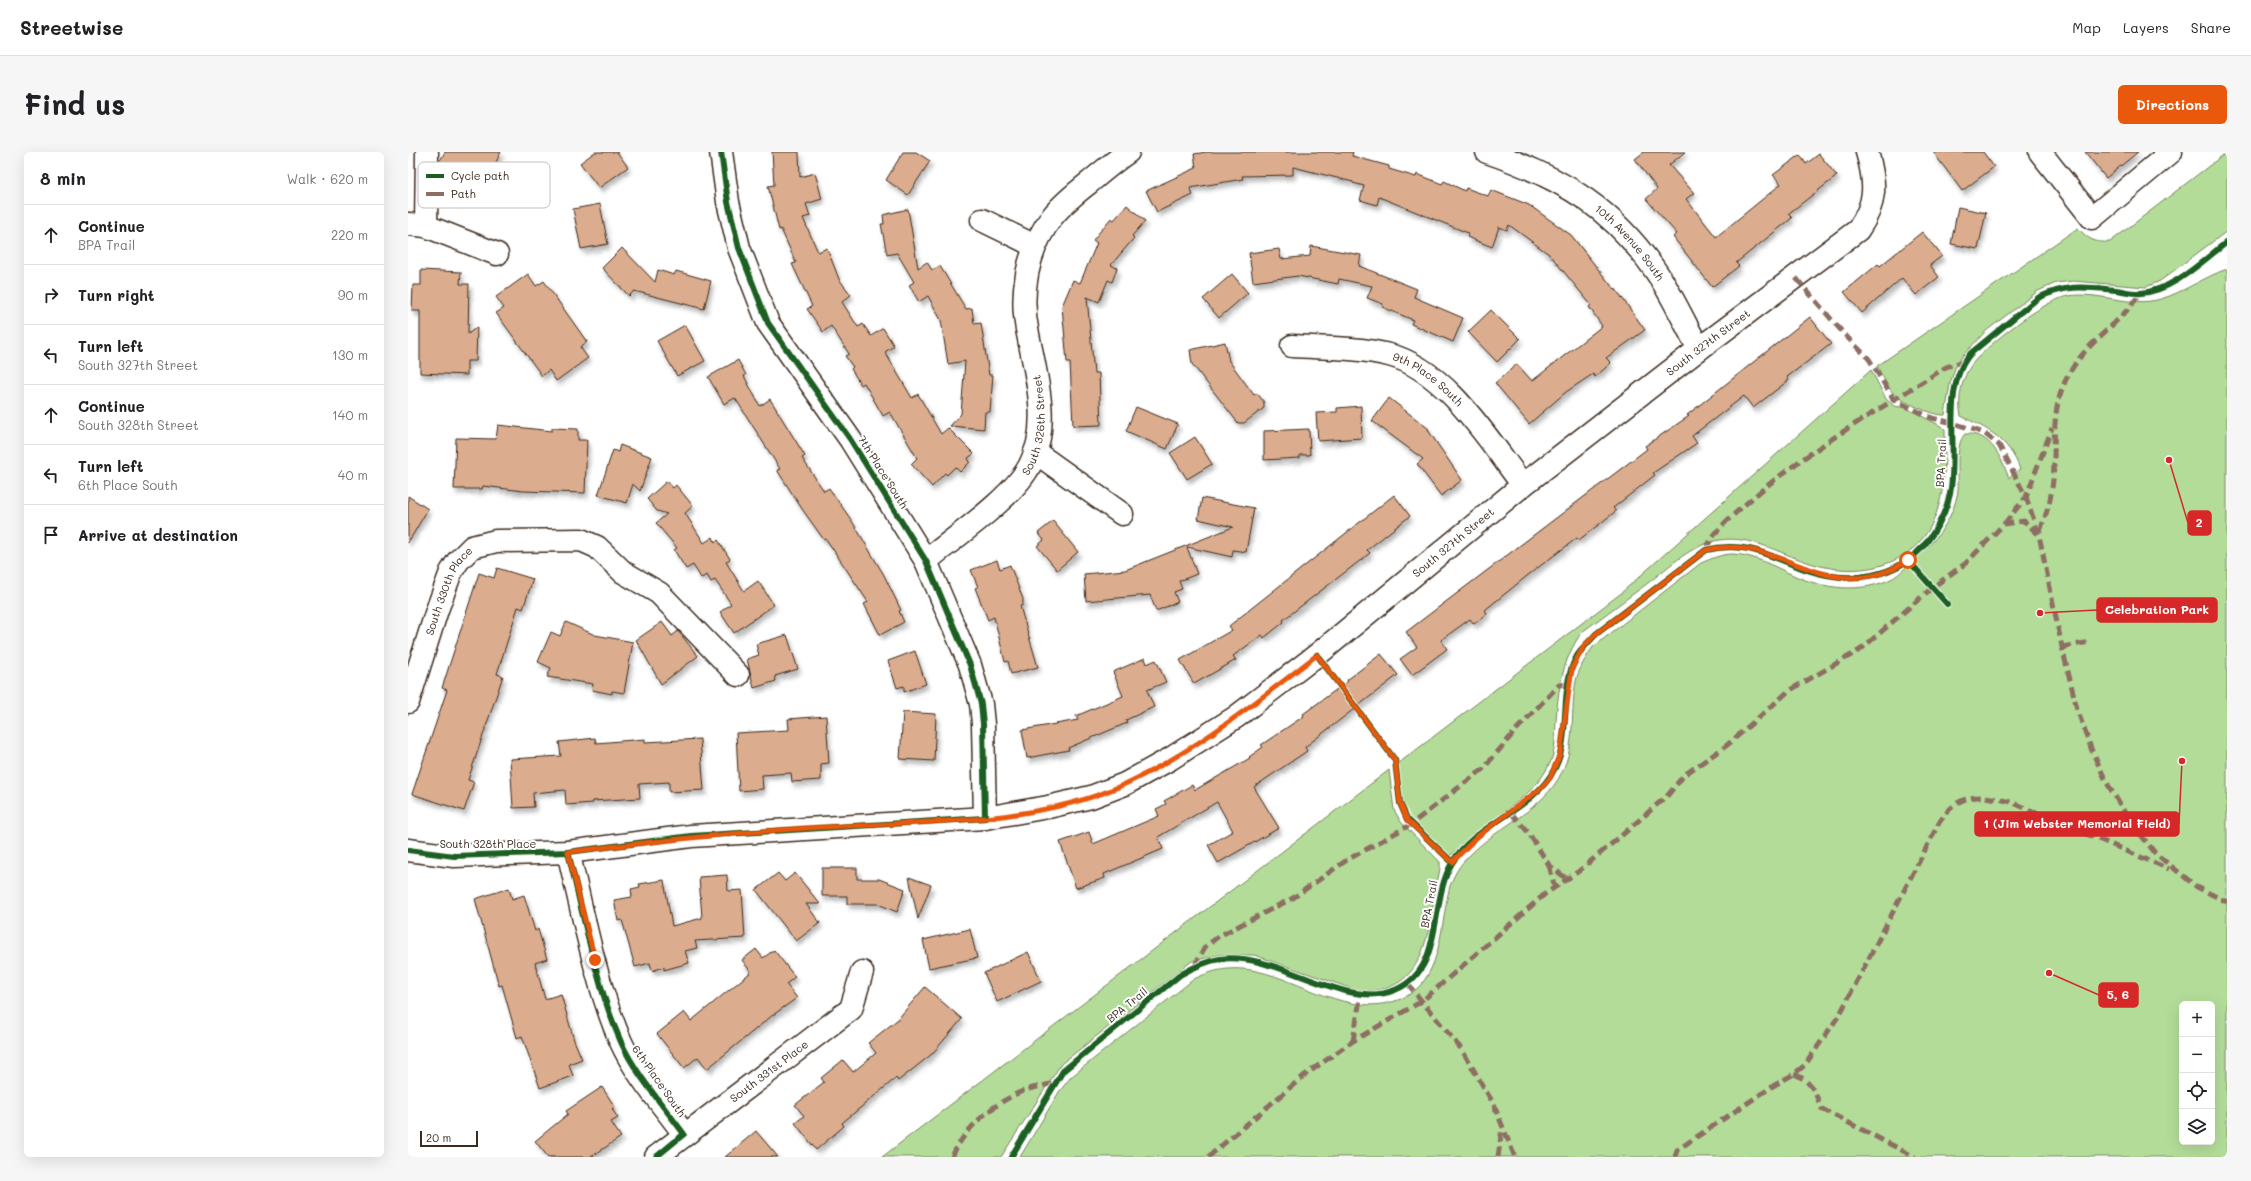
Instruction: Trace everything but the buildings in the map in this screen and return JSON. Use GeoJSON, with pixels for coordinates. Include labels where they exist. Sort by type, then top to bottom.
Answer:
{"type":"FeatureCollection","features":[{"type":"Feature","properties":{"kind":"street"},"geometry":{"type":"LineString","coordinates":[[426,162],[427,152]]}},
{"type":"Feature","properties":{"kind":"street","name":"7th Place South"},"geometry":{"type":"LineString","coordinates":[[720,152],[728,202],[739,248],[768,323],[850,439],[926,561],[970,665],[980,704],[985,748],[985,818]]}},
{"type":"Feature","properties":{"kind":"street","name":"South 326th Street"},"geometry":{"type":"LineString","coordinates":[[926,561],[1015,487],[1024,475],[1035,452],[1040,412],[1039,389],[1026,323],[1024,299],[1035,246],[1053,216],[1066,201],[1128,152]]}},
{"type":"Feature","properties":{"kind":"street","name":"10th Avenue South"},"geometry":{"type":"LineString","coordinates":[[1487,152],[1529,167],[1581,194],[1618,226],[1661,280],[1699,349]]}},
{"type":"Feature","properties":{"kind":"street","name":"South 327th Street"},"geometry":{"type":"LineString","coordinates":[[568,852],[691,836],[985,818],[1048,808],[1091,797],[1125,784],[1170,759],[1236,717],[1311,660],[1523,485],[1699,349],[1858,230],[1872,207],[1874,193],[1867,152]]}},
{"type":"Feature","properties":{"kind":"street"},"geometry":{"type":"LineString","coordinates":[[2040,152],[2092,218],[2171,152]]}},
{"type":"Feature","properties":{"kind":"street"},"geometry":{"type":"LineString","coordinates":[[419,208],[417,225],[497,254]]}},
{"type":"Feature","properties":{"kind":"street"},"geometry":{"type":"LineString","coordinates":[[982,220],[1035,246]]}},
{"type":"Feature","properties":{"kind":"street","name":"9th Place South"},"geometry":{"type":"LineString","coordinates":[[1292,346],[1376,352],[1402,359],[1429,376],[1454,396],[1475,418],[1523,485]]}},
{"type":"Feature","properties":{"kind":"street"},"geometry":{"type":"LineString","coordinates":[[1035,452],[1122,514]]}},
{"type":"Feature","properties":{"kind":"street","name":"South 330th Place"},"geometry":{"type":"LineString","coordinates":[[408,702],[443,590],[458,560],[472,547],[496,541],[581,540],[596,547],[623,572],[659,593],[738,675]]}},
{"type":"Feature","properties":{"kind":"street","name":"South 328th Place"},"geometry":{"type":"LineString","coordinates":[[408,850],[454,856],[568,852]]}},
{"type":"Feature","properties":{"kind":"street","name":"6th Place South"},"geometry":{"type":"LineString","coordinates":[[568,852],[609,1012],[621,1043],[640,1074],[684,1134]]}},
{"type":"Feature","properties":{"kind":"street","name":"South 331st Place"},"geometry":{"type":"LineString","coordinates":[[656,1157],[684,1134],[851,1009],[862,972]]}},
{"type":"Feature","properties":{"kind":"green space"},"geometry":{"type":"Polygon","coordinates":[[[2227,152],[2227,231],[2160,281],[2146,287],[2073,281],[2056,283],[2038,291],[1986,331],[1963,355],[1955,368],[1950,384],[1945,415],[1926,411],[1909,404],[1893,393],[1877,366],[2078,228],[2092,240],[2110,242],[2227,152]]]}},
{"type":"Feature","properties":{"kind":"green space"},"geometry":{"type":"Polygon","coordinates":[[[2227,269],[2227,1157],[1020,1157],[1059,1092],[1071,1077],[1198,977],[1210,972],[1228,969],[1247,969],[1266,973],[1343,1001],[1363,1005],[1382,1004],[1402,998],[1417,989],[1427,976],[1434,961],[1439,944],[1449,890],[1452,880],[1460,867],[1481,845],[1520,817],[1544,797],[1562,772],[1571,739],[1574,692],[1577,676],[1585,659],[1593,647],[1701,563],[1724,555],[1733,554],[1748,556],[1805,580],[1817,584],[1843,588],[1869,586],[1893,578],[1933,541],[1940,533],[1950,516],[1958,489],[1959,446],[1961,439],[1965,434],[1974,434],[1982,437],[1994,448],[2009,478],[2020,469],[2010,449],[2003,442],[1980,425],[1961,416],[1960,396],[1963,382],[1968,370],[1979,356],[2017,324],[2031,314],[2058,299],[2080,295],[2137,302],[2149,301],[2169,296],[2227,269]]]}},
{"type":"Feature","properties":{"kind":"green space"},"geometry":{"type":"Polygon","coordinates":[[[1871,370],[1886,399],[1894,406],[1906,408],[1945,429],[1944,469],[1941,498],[1930,528],[1918,544],[1903,556],[1886,564],[1867,568],[1847,569],[1827,567],[1807,562],[1753,542],[1742,540],[1731,539],[1710,542],[1691,551],[1582,632],[1570,652],[1560,686],[1555,742],[1552,758],[1543,775],[1535,785],[1515,804],[1481,829],[1451,855],[1447,855],[1427,838],[1420,831],[1406,809],[1401,791],[1399,763],[1620,594],[1871,370]]]}},
{"type":"Feature","properties":{"kind":"green space"},"geometry":{"type":"Polygon","coordinates":[[[1389,770],[1394,810],[1401,822],[1440,862],[1440,871],[1428,934],[1416,965],[1406,977],[1393,985],[1377,990],[1356,990],[1254,955],[1219,955],[1192,961],[1061,1064],[1001,1157],[882,1157],[1389,770]]]}},
{"type":"Feature","properties":{"kind":"marked path"},"geometry":{"type":"LineString","coordinates":[[1796,278],[1844,334],[1869,359],[1894,400],[1932,418],[1984,433],[1999,445],[2026,497],[2039,535],[2062,647],[2077,709],[2092,751],[2107,783],[2128,818],[2155,853],[2197,887],[2227,902]]}},
{"type":"Feature","properties":{"kind":"marked path"},"geometry":{"type":"LineString","coordinates":[[1208,1157],[1305,1075],[1353,1041],[1422,1001],[1545,894],[1579,871],[1621,836],[1668,795],[1684,775],[1726,746],[1790,690],[1860,650],[1933,587],[1966,563],[2004,524],[2024,521],[2039,535],[2051,494],[2054,463],[2054,433],[2058,402],[2063,387],[2077,361],[2095,341],[2124,314],[2140,293]]}},
{"type":"Feature","properties":{"kind":"marked path"},"geometry":{"type":"LineString","coordinates":[[1706,550],[1724,523],[1763,489],[1788,470],[1840,434],[1946,367],[1964,361]]}},
{"type":"Feature","properties":{"kind":"marked path"},"geometry":{"type":"LineString","coordinates":[[2004,524],[2026,497],[2052,428]]}},
{"type":"Feature","properties":{"kind":"marked path"},"geometry":{"type":"LineString","coordinates":[[2062,647],[2090,642]]}},
{"type":"Feature","properties":{"kind":"marked path"},"geometry":{"type":"LineString","coordinates":[[1194,967],[1205,947],[1219,936],[1293,898],[1347,860],[1410,825],[1483,769],[1517,729],[1559,685],[1568,684]]}},
{"type":"Feature","properties":{"kind":"marked path"},"geometry":{"type":"LineString","coordinates":[[1675,1157],[1677,1150],[1773,1086],[1794,1074],[1805,1065],[1840,1014],[1939,823],[1946,813],[1962,801],[1979,797],[2011,802],[2169,869]]}},
{"type":"Feature","properties":{"kind":"marked path"},"geometry":{"type":"LineString","coordinates":[[1511,813],[1528,832],[1549,865],[1567,879]]}},
{"type":"Feature","properties":{"kind":"marked path"},"geometry":{"type":"LineString","coordinates":[[1549,865],[1555,888]]}},
{"type":"Feature","properties":{"kind":"marked path"},"geometry":{"type":"LineString","coordinates":[[1407,983],[1462,1050],[1493,1103],[1515,1157]]}},
{"type":"Feature","properties":{"kind":"marked path"},"geometry":{"type":"LineString","coordinates":[[1353,1041],[1361,993]]}},
{"type":"Feature","properties":{"kind":"marked path"},"geometry":{"type":"LineString","coordinates":[[1794,1074],[1809,1084],[1822,1109],[1915,1157]]}},
{"type":"Feature","properties":{"kind":"marked path"},"geometry":{"type":"LineString","coordinates":[[952,1157],[957,1146],[972,1127],[1001,1102],[1031,1088],[1054,1083]]}},
{"type":"Feature","properties":{"kind":"marked path"},"geometry":{"type":"LineString","coordinates":[[1498,1157],[1502,1128]]}},
{"type":"Feature","properties":{"kind":"cycle path"},"geometry":{"type":"LineString","coordinates":[[408,850],[454,856],[568,852],[691,836],[985,818],[983,724],[981,704],[970,665],[926,561],[850,439],[768,323],[739,248],[728,202],[721,152]]}},
{"type":"Feature","properties":{"kind":"cycle path","name":"BPA Trail"},"geometry":{"type":"LineString","coordinates":[[1011,1157],[1063,1071],[1180,975],[1199,965],[1220,959],[1242,959],[1264,963],[1332,987],[1354,993],[1375,994],[1395,990],[1411,980],[1422,967],[1429,951],[1434,934],[1440,897],[1445,879],[1452,863],[1462,849],[1475,837],[1533,796],[1545,783],[1555,768],[1563,741],[1566,697],[1571,669],[1579,653],[1596,634],[1706,550],[1721,547],[1734,547],[1758,551],[1807,570],[1839,577],[1871,575],[1887,571],[1901,564],[1914,555],[1930,538],[1941,520],[1946,507],[1950,494],[1952,477],[1953,401],[1956,383],[1962,367],[1971,353],[2038,298],[2058,290],[2076,288],[2105,289],[2135,293],[2153,291],[2165,287],[2187,274],[2227,242]]}},
{"type":"Feature","properties":{"kind":"cycle path"},"geometry":{"type":"LineString","coordinates":[[1908,560],[1947,604]]}},
{"type":"Feature","properties":{"kind":"cycle path"},"geometry":{"type":"LineString","coordinates":[[1317,655],[1395,760],[1400,803],[1407,819],[1452,862]]}},
{"type":"Feature","properties":{"kind":"cycle path"},"geometry":{"type":"LineString","coordinates":[[568,852],[597,973],[604,997],[621,1042],[634,1066],[650,1090],[684,1134],[656,1157]]}},
{"type":"Feature","properties":{"kind":"place","name":"2"},"geometry":{"type":"Point","coordinates":[2169,460]}},
{"type":"Feature","properties":{"kind":"place","name":"Celebration Park"},"geometry":{"type":"Point","coordinates":[2040,613]}},
{"type":"Feature","properties":{"kind":"place","name":"1 (Jim Webster Memorial Field)"},"geometry":{"type":"Point","coordinates":[2182,761]}},
{"type":"Feature","properties":{"kind":"place","name":"5, 6"},"geometry":{"type":"Point","coordinates":[2049,973]}},
{"type":"Feature","properties":{"kind":"route"},"geometry":{"type":"LineString","coordinates":[[595,960],[568,852],[691,836],[985,818],[1048,808],[1091,797],[1125,784],[1170,759],[1236,717],[1317,655],[1395,760],[1400,803],[1403,813],[1410,825],[1441,854],[1452,862],[1464,847],[1511,813],[1540,789],[1550,778],[1560,754],[1564,733],[1568,684],[1572,668],[1584,646],[1596,634],[1706,550],[1723,546],[1746,548],[1764,552],[1808,570],[1852,578],[1888,572],[1908,560]]}}]}
